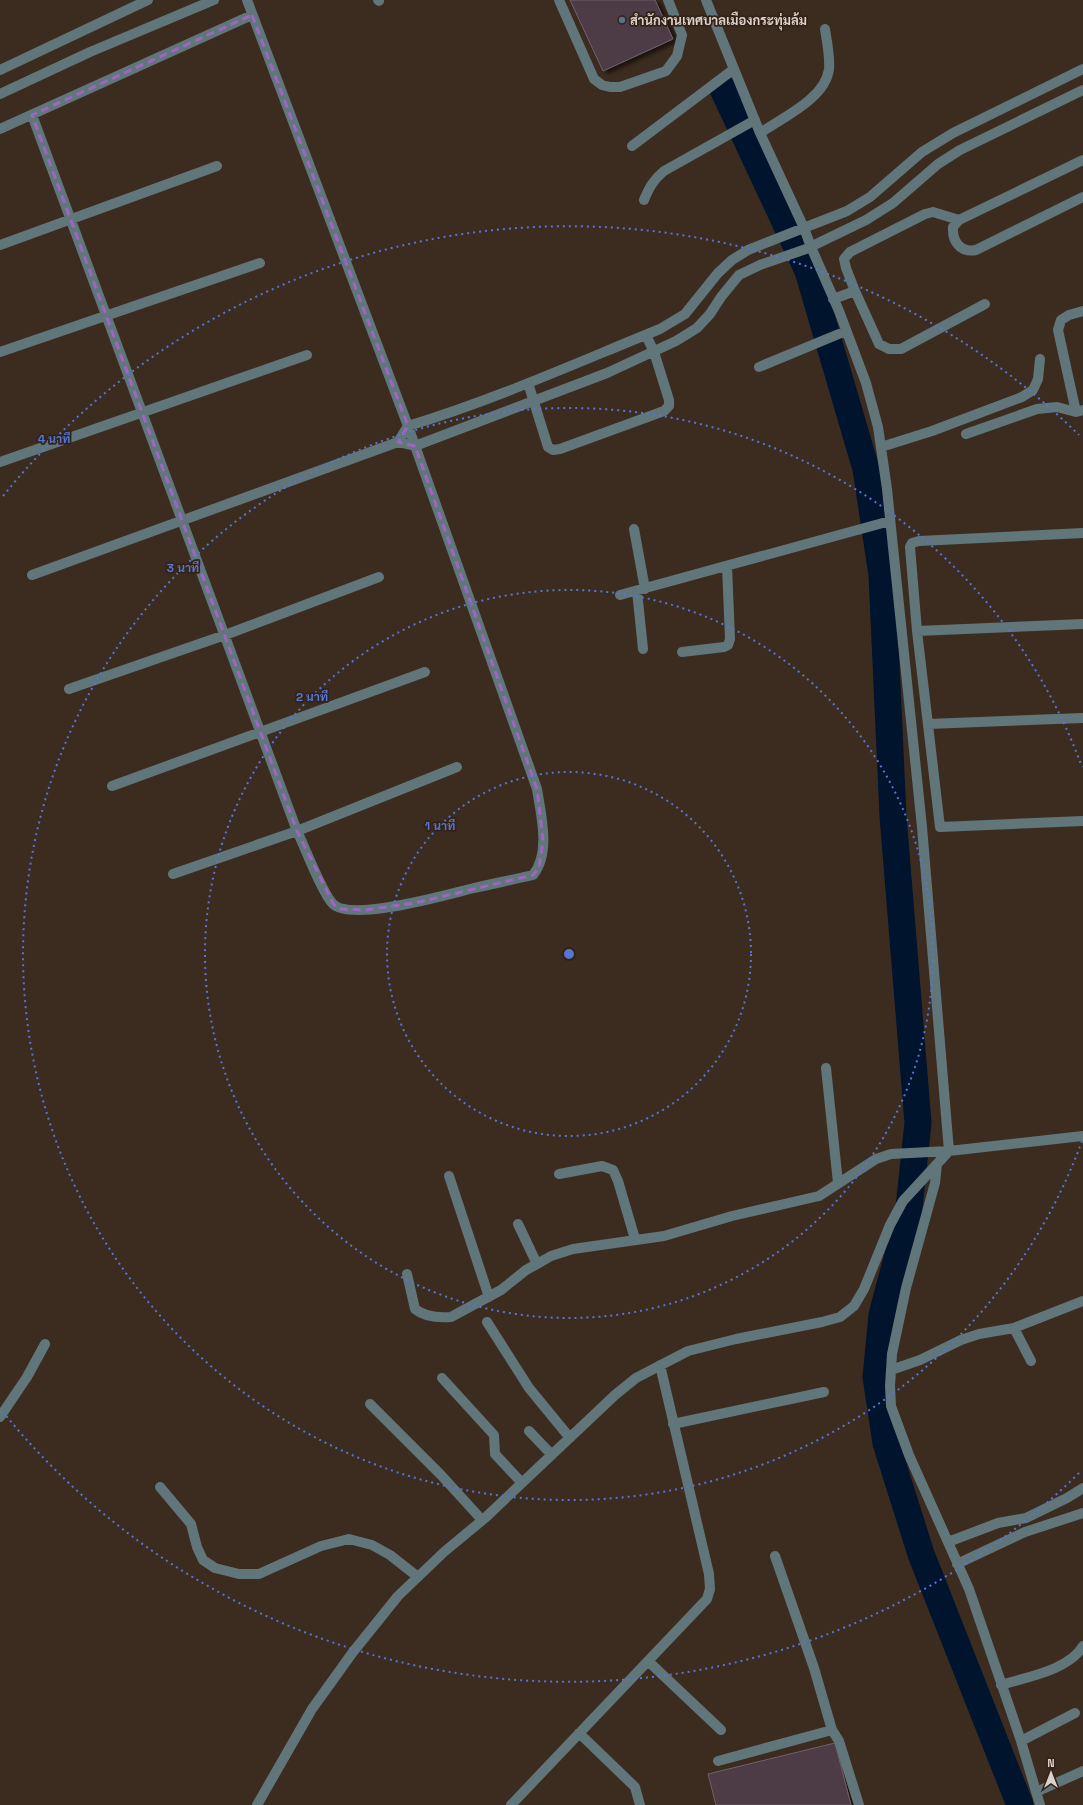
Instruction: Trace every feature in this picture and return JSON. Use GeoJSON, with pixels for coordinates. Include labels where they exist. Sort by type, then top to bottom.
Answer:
{"type":"FeatureCollection","features":[{"type":"Feature","properties":{"kind":"street"},"geometry":{"type":"LineString","coordinates":[[0,70],[148,0]]}},
{"type":"Feature","properties":{"kind":"street"},"geometry":{"type":"LineString","coordinates":[[0,94],[90,52],[214,0]]}},
{"type":"Feature","properties":{"kind":"street"},"geometry":{"type":"LineString","coordinates":[[32,115],[184,520],[297,831],[321,883],[334,904],[341,909],[365,910],[415,903],[533,875],[539,868],[542,859],[543,841],[537,789],[408,426],[247,0]]}},
{"type":"Feature","properties":{"kind":"street"},"geometry":{"type":"LineString","coordinates":[[559,0],[594,79],[602,85],[610,87],[620,87],[666,71],[677,56],[682,35],[668,0]]}},
{"type":"Feature","properties":{"kind":"street"},"geometry":{"type":"LineString","coordinates":[[257,1805],[312,1709],[353,1652],[398,1596],[444,1552],[482,1520],[615,1395],[636,1378],[688,1351],[736,1339],[822,1322],[840,1317],[854,1306],[864,1289],[890,1224],[903,1201],[949,1151],[922,827],[886,522],[881,447],[878,427],[866,383],[833,298],[808,248],[706,0]]}},
{"type":"Feature","properties":{"kind":"street"},"geometry":{"type":"LineString","coordinates":[[0,129],[252,15]]}},
{"type":"Feature","properties":{"kind":"street"},"geometry":{"type":"LineString","coordinates":[[760,133],[814,98],[823,85],[829,71],[825,29]]}},
{"type":"Feature","properties":{"kind":"street"},"geometry":{"type":"LineString","coordinates":[[632,146],[734,69]]}},
{"type":"Feature","properties":{"kind":"street"},"geometry":{"type":"LineString","coordinates":[[398,442],[408,426],[441,416],[528,382],[646,335],[675,321],[685,314],[718,273],[732,260],[748,250],[847,211],[870,197],[922,152],[953,133],[1083,69]]}},
{"type":"Feature","properties":{"kind":"street"},"geometry":{"type":"LineString","coordinates":[[32,575],[398,442],[415,446],[606,373],[654,352],[696,328],[710,314],[721,297],[739,275],[808,248],[866,220],[892,203],[938,164],[960,150],[1083,90]]}},
{"type":"Feature","properties":{"kind":"street"},"geometry":{"type":"LineString","coordinates":[[644,200],[649,186],[655,178],[755,120]]}},
{"type":"Feature","properties":{"kind":"street"},"geometry":{"type":"LineString","coordinates":[[1083,160],[959,220],[952,227],[952,236],[963,250],[969,252],[976,250],[1083,198]]}},
{"type":"Feature","properties":{"kind":"street"},"geometry":{"type":"LineString","coordinates":[[0,245],[217,166]]}},
{"type":"Feature","properties":{"kind":"street"},"geometry":{"type":"LineString","coordinates":[[959,220],[933,212],[925,214],[850,252],[844,259],[846,268],[878,344],[889,349],[901,349],[986,304]]}},
{"type":"Feature","properties":{"kind":"street"},"geometry":{"type":"LineString","coordinates":[[0,352],[260,262]]}},
{"type":"Feature","properties":{"kind":"street"},"geometry":{"type":"LineString","coordinates":[[833,298],[855,291]]}},
{"type":"Feature","properties":{"kind":"street"},"geometry":{"type":"LineString","coordinates":[[966,434],[1037,409],[1057,407],[1080,412],[1058,330],[1061,320],[1069,315],[1083,311]]}},
{"type":"Feature","properties":{"kind":"street"},"geometry":{"type":"LineString","coordinates":[[759,367],[846,331]]}},
{"type":"Feature","properties":{"kind":"street"},"geometry":{"type":"LineString","coordinates":[[528,382],[548,447],[553,450],[560,449],[664,411],[670,406],[670,400],[654,352],[646,335]]}},
{"type":"Feature","properties":{"kind":"street"},"geometry":{"type":"LineString","coordinates":[[0,462],[308,355]]}},
{"type":"Feature","properties":{"kind":"street"},"geometry":{"type":"LineString","coordinates":[[881,447],[932,431],[1022,397],[1033,390],[1038,379],[1040,359]]}},
{"type":"Feature","properties":{"kind":"street"},"geometry":{"type":"LineString","coordinates":[[620,595],[886,522]]}},
{"type":"Feature","properties":{"kind":"street"},"geometry":{"type":"LineString","coordinates":[[634,529],[641,590],[643,649]]}},
{"type":"Feature","properties":{"kind":"street"},"geometry":{"type":"LineString","coordinates":[[1083,534],[919,541],[912,543],[910,546],[917,631],[940,826],[1083,820]]}},
{"type":"Feature","properties":{"kind":"street"},"geometry":{"type":"LineString","coordinates":[[682,652],[724,647],[728,645],[730,639],[727,566]]}},
{"type":"Feature","properties":{"kind":"street"},"geometry":{"type":"LineString","coordinates":[[69,689],[225,635],[378,577]]}},
{"type":"Feature","properties":{"kind":"street"},"geometry":{"type":"LineString","coordinates":[[917,631],[1083,624]]}},
{"type":"Feature","properties":{"kind":"street"},"geometry":{"type":"LineString","coordinates":[[112,786],[425,672]]}},
{"type":"Feature","properties":{"kind":"street"},"geometry":{"type":"LineString","coordinates":[[928,724],[1083,718]]}},
{"type":"Feature","properties":{"kind":"street"},"geometry":{"type":"LineString","coordinates":[[173,874],[297,831],[457,767]]}},
{"type":"Feature","properties":{"kind":"street"},"geometry":{"type":"LineString","coordinates":[[826,1068],[838,1183]]}},
{"type":"Feature","properties":{"kind":"street"},"geometry":{"type":"LineString","coordinates":[[407,1274],[413,1306],[419,1312],[426,1315],[451,1317],[489,1297],[551,1256],[573,1249],[664,1236],[732,1216],[819,1196],[876,1159],[891,1154],[949,1151],[1083,1136]]}},
{"type":"Feature","properties":{"kind":"street"},"geometry":{"type":"LineString","coordinates":[[937,1164],[935,1183],[906,1288],[892,1354],[891,1406],[909,1455],[969,1589],[1021,1741],[1040,1805]]}},
{"type":"Feature","properties":{"kind":"street"},"geometry":{"type":"LineString","coordinates":[[559,1174],[602,1166],[613,1170],[618,1180],[635,1239]]}},
{"type":"Feature","properties":{"kind":"street"},"geometry":{"type":"LineString","coordinates":[[449,1176],[489,1297]]}},
{"type":"Feature","properties":{"kind":"street"},"geometry":{"type":"LineString","coordinates":[[518,1224],[537,1264]]}},
{"type":"Feature","properties":{"kind":"street"},"geometry":{"type":"LineString","coordinates":[[891,1370],[920,1360],[973,1336],[1014,1328],[1083,1301]]}},
{"type":"Feature","properties":{"kind":"street"},"geometry":{"type":"LineString","coordinates":[[488,1322],[529,1388],[570,1438]]}},
{"type":"Feature","properties":{"kind":"street"},"geometry":{"type":"LineString","coordinates":[[1014,1328],[1031,1361]]}},
{"type":"Feature","properties":{"kind":"street"},"geometry":{"type":"LineString","coordinates":[[0,1417],[27,1378],[45,1344]]}},
{"type":"Feature","properties":{"kind":"street"},"geometry":{"type":"LineString","coordinates":[[516,1803],[579,1733],[707,1599],[710,1588],[709,1574],[660,1365]]}},
{"type":"Feature","properties":{"kind":"street"},"geometry":{"type":"LineString","coordinates":[[442,1378],[494,1435],[495,1454],[522,1483]]}},
{"type":"Feature","properties":{"kind":"street"},"geometry":{"type":"LineString","coordinates":[[673,1424],[824,1392]]}},
{"type":"Feature","properties":{"kind":"street"},"geometry":{"type":"LineString","coordinates":[[370,1404],[441,1475],[482,1520]]}},
{"type":"Feature","properties":{"kind":"street"},"geometry":{"type":"LineString","coordinates":[[529,1431],[552,1455]]}},
{"type":"Feature","properties":{"kind":"street"},"geometry":{"type":"LineString","coordinates":[[160,1487],[191,1524],[197,1547],[203,1560],[215,1568],[239,1574],[258,1574],[322,1546],[348,1540],[372,1545],[390,1555],[418,1577]]}},
{"type":"Feature","properties":{"kind":"street"},"geometry":{"type":"LineString","coordinates":[[948,1542],[998,1523],[1026,1518],[1067,1498],[1083,1488]]}},
{"type":"Feature","properties":{"kind":"street"},"geometry":{"type":"LineString","coordinates":[[957,1564],[1025,1532],[1083,1513]]}},
{"type":"Feature","properties":{"kind":"street"},"geometry":{"type":"LineString","coordinates":[[775,1556],[814,1668],[832,1730],[839,1741],[859,1805]]}},
{"type":"Feature","properties":{"kind":"street"},"geometry":{"type":"LineString","coordinates":[[1002,1685],[1065,1664],[1078,1654],[1083,1646]]}},
{"type":"Feature","properties":{"kind":"street"},"geometry":{"type":"LineString","coordinates":[[648,1661],[721,1730]]}},
{"type":"Feature","properties":{"kind":"street"},"geometry":{"type":"LineString","coordinates":[[1021,1741],[1075,1713]]}},
{"type":"Feature","properties":{"kind":"street"},"geometry":{"type":"LineString","coordinates":[[718,1761],[832,1730]]}},
{"type":"Feature","properties":{"kind":"street"},"geometry":{"type":"LineString","coordinates":[[579,1733],[634,1787],[640,1805]]}},
{"type":"Feature","properties":{"kind":"street"},"geometry":{"type":"LineString","coordinates":[[1036,1792],[1083,1771]]}},
{"type":"Feature","properties":{"kind":"highlighted area"},"geometry":{"type":"Polygon","coordinates":[[[252,15],[408,426],[398,442],[415,446],[537,789],[543,841],[539,868],[533,875],[415,903],[365,910],[341,909],[334,905],[297,831],[32,115],[252,15]]]}},
{"type":"Feature","properties":{"kind":"building","name":"สำนักงานเทศบาลเมืองกระทุ่มล้ม"},"geometry":{"type":"Polygon","coordinates":[[[570,0],[655,0],[673,39],[603,71],[570,0]]]}},
{"type":"Feature","properties":{"kind":"building"},"geometry":{"type":"Polygon","coordinates":[[[835,1743],[851,1805],[716,1805],[708,1774],[835,1743]]]}},
{"type":"Feature","properties":{"kind":"waterway"},"geometry":{"type":"LineString","coordinates":[[723,89],[808,271],[866,469],[882,575],[893,816],[918,1123],[908,1217],[882,1315],[876,1377],[886,1443],[921,1554],[1020,1805]]}},
{"type":"Feature","properties":{"kind":"place","name":"สำนักงานเทศบาลเมืองกระทุ่มล้ม"},"geometry":{"type":"Point","coordinates":[622,20]}}]}
